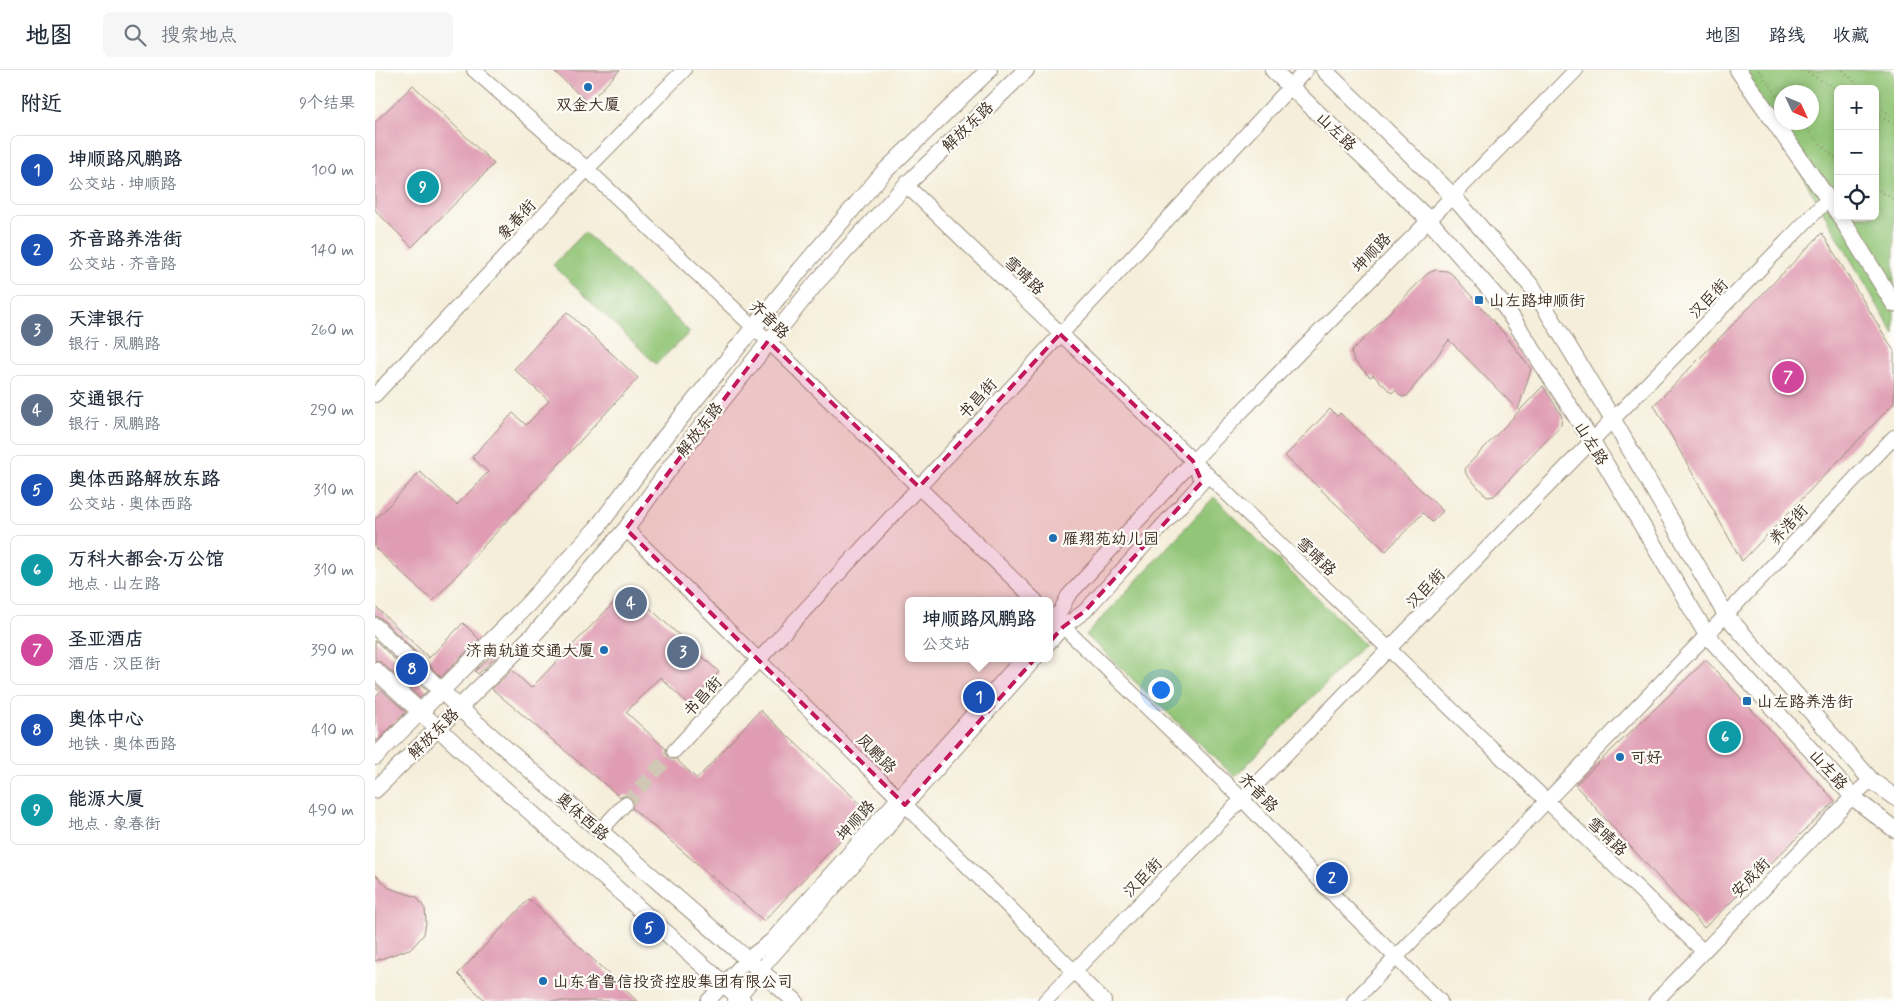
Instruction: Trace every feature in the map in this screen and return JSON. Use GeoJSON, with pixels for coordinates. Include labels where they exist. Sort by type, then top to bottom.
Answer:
{"type":"FeatureCollection","features":[{"type":"Feature","properties":{"kind":"main road","name":"解放东路"},"geometry":{"type":"LineString","coordinates":[[375,756],[528,604],[597,528],[665,437],[753,327],[883,174],[989,70]]}},
{"type":"Feature","properties":{"kind":"main road","name":"解放东路"},"geometry":{"type":"LineString","coordinates":[[375,790],[537,630],[626,529],[685,447],[816,283],[906,185],[1026,70]]}},
{"type":"Feature","properties":{"kind":"main road","name":"山左路"},"geometry":{"type":"LineString","coordinates":[[1273,70],[1428,219],[1505,307],[1592,442],[1707,635],[1853,796],[1894,829]]}},
{"type":"Feature","properties":{"kind":"main road","name":"山左路"},"geometry":{"type":"LineString","coordinates":[[1324,70],[1452,195],[1533,288],[1613,420],[1726,615],[1871,780],[1894,798]]}},
{"type":"Feature","properties":{"kind":"main road"},"geometry":{"type":"LineString","coordinates":[[1738,70],[1834,206]]}},
{"type":"Feature","properties":{"kind":"main road"},"geometry":{"type":"LineString","coordinates":[[1842,220],[1894,304]]}},
{"type":"Feature","properties":{"kind":"main road","name":"奥体西路"},"geometry":{"type":"LineString","coordinates":[[375,626],[458,707],[795,1001]]}},
{"type":"Feature","properties":{"kind":"main road","name":"奥体西路"},"geometry":{"type":"LineString","coordinates":[[375,670],[437,728],[724,984],[739,1000]]}},
{"type":"Feature","properties":{"kind":"street","name":"齐音路"},"geometry":{"type":"LineString","coordinates":[[474,70],[587,169],[768,341],[1032,597]]}},
{"type":"Feature","properties":{"kind":"street","name":"象春街"},"geometry":{"type":"LineString","coordinates":[[375,395],[587,169],[684,70]]}},
{"type":"Feature","properties":{"kind":"street","name":"书昌街"},"geometry":{"type":"LineString","coordinates":[[674,751],[1306,70]]}},
{"type":"Feature","properties":{"kind":"street","name":"坤顺路"},"geometry":{"type":"LineString","coordinates":[[1054,622],[1068,596],[1193,461],[1576,70]]}},
{"type":"Feature","properties":{"kind":"street","name":"雪晴路"},"geometry":{"type":"LineString","coordinates":[[906,185],[1703,951]]}},
{"type":"Feature","properties":{"kind":"street","name":"汉臣街"},"geometry":{"type":"LineString","coordinates":[[1045,1001],[1829,198]]}},
{"type":"Feature","properties":{"kind":"street","name":"养浩街"},"geometry":{"type":"LineString","coordinates":[[1354,1001],[1707,635],[1894,437]]}},
{"type":"Feature","properties":{"kind":"street","name":"坤顺路"},"geometry":{"type":"LineString","coordinates":[[1054,622],[1085,611],[1202,482],[1193,461]]}},
{"type":"Feature","properties":{"kind":"street","name":"凤鹏路"},"geometry":{"type":"LineString","coordinates":[[626,529],[1104,1001]]}},
{"type":"Feature","properties":{"kind":"street","name":"齐音路"},"geometry":{"type":"LineString","coordinates":[[1054,622],[1243,799],[1395,958],[1439,1001]]}},
{"type":"Feature","properties":{"kind":"street","name":"坤顺路"},"geometry":{"type":"LineString","coordinates":[[739,1000],[760,970],[884,832],[902,802],[1020,662]]}},
{"type":"Feature","properties":{"kind":"street","name":"坤顺路"},"geometry":{"type":"LineString","coordinates":[[708,1001],[747,959],[771,941],[902,802],[975,728],[1033,662]]}},
{"type":"Feature","properties":{"kind":"street","name":"安成街"},"geometry":{"type":"LineString","coordinates":[[1655,1001],[1853,796],[1871,780]]}},
{"type":"Feature","properties":{"kind":"street"},"geometry":{"type":"LineString","coordinates":[[600,831],[625,804]]}},
{"type":"Feature","properties":{"kind":"path"},"geometry":{"type":"LineString","coordinates":[[1759,70],[1774,91]]}},
{"type":"Feature","properties":{"kind":"path"},"geometry":{"type":"LineString","coordinates":[[1803,70],[1834,88]]}},
{"type":"Feature","properties":{"kind":"path"},"geometry":{"type":"LineString","coordinates":[[1843,70],[1857,85]]}},
{"type":"Feature","properties":{"kind":"path"},"geometry":{"type":"LineString","coordinates":[[1879,106],[1894,119]]}},
{"type":"Feature","properties":{"kind":"path"},"geometry":{"type":"LineString","coordinates":[[1879,116],[1894,124]]}},
{"type":"Feature","properties":{"kind":"path"},"geometry":{"type":"LineString","coordinates":[[1807,130],[1834,157]]}},
{"type":"Feature","properties":{"kind":"path"},"geometry":{"type":"LineString","coordinates":[[1879,190],[1894,198]]}},
{"type":"Feature","properties":{"kind":"highlighted area"},"geometry":{"type":"Polygon","coordinates":[[[1060,334],[1193,461],[1202,482],[1085,611],[1063,627],[905,805],[626,529],[768,341],[919,487],[1060,334]]]}},
{"type":"Feature","properties":{"kind":"green space"},"geometry":{"type":"Polygon","coordinates":[[[1741,70],[1891,70],[1894,73],[1894,334],[1776,130],[1819,130],[1819,85],[1774,85],[1774,127],[1741,70]]]}},
{"type":"Feature","properties":{"kind":"green space"},"geometry":{"type":"Polygon","coordinates":[[[585,232],[690,332],[656,364],[553,265],[585,232]]]}},
{"type":"Feature","properties":{"kind":"green space"},"geometry":{"type":"Polygon","coordinates":[[[1214,497],[1364,644],[1235,777],[1086,635],[1214,497]]]}},
{"type":"Feature","properties":{"kind":"building","name":"双金大厦"},"geometry":{"type":"Polygon","coordinates":[[[553,70],[620,70],[588,103],[553,70]]]}},
{"type":"Feature","properties":{"kind":"building"},"geometry":{"type":"Polygon","coordinates":[[[413,85],[494,164],[412,247],[375,210],[375,122],[413,85]]]}},
{"type":"Feature","properties":{"kind":"building"},"geometry":{"type":"Polygon","coordinates":[[[1822,233],[1894,351],[1894,403],[1742,561],[1654,405],[1822,233]]]}},
{"type":"Feature","properties":{"kind":"building"},"geometry":{"type":"Polygon","coordinates":[[[1435,270],[1447,271],[1452,274],[1503,332],[1531,369],[1518,410],[1449,340],[1407,396],[1402,397],[1395,390],[1392,393],[1373,375],[1370,377],[1354,361],[1351,352],[1427,274],[1435,270]]]}},
{"type":"Feature","properties":{"kind":"building"},"geometry":{"type":"Polygon","coordinates":[[[567,312],[638,378],[433,601],[375,548],[375,520],[420,472],[457,505],[488,472],[472,457],[513,413],[526,425],[549,401],[514,369],[567,312]]]}},
{"type":"Feature","properties":{"kind":"building"},"geometry":{"type":"Polygon","coordinates":[[[1543,386],[1562,416],[1561,425],[1494,496],[1487,497],[1466,474],[1465,468],[1543,386]]]}},
{"type":"Feature","properties":{"kind":"building"},"geometry":{"type":"Polygon","coordinates":[[[1330,409],[1337,416],[1340,413],[1443,511],[1432,522],[1423,513],[1386,551],[1285,456],[1330,409]]]}},
{"type":"Feature","properties":{"kind":"building"},"geometry":{"type":"Polygon","coordinates":[[[628,588],[719,672],[689,705],[660,677],[626,712],[666,749],[668,758],[676,759],[697,779],[760,710],[868,811],[764,921],[632,808],[633,802],[631,797],[626,795],[620,797],[492,689],[512,670],[531,688],[628,588]]]}},
{"type":"Feature","properties":{"kind":"building"},"geometry":{"type":"Polygon","coordinates":[[[375,606],[429,658],[463,623],[479,639],[441,677],[382,619],[375,616],[375,606]]]}},
{"type":"Feature","properties":{"kind":"building"},"geometry":{"type":"Polygon","coordinates":[[[375,640],[427,691],[420,698],[382,663],[375,660],[375,640]]]}},
{"type":"Feature","properties":{"kind":"building"},"geometry":{"type":"Polygon","coordinates":[[[494,653],[497,656],[478,674],[475,671],[494,653]]]}},
{"type":"Feature","properties":{"kind":"building"},"geometry":{"type":"Polygon","coordinates":[[[1706,660],[1835,801],[1704,928],[1575,785],[1706,660]]]}},
{"type":"Feature","properties":{"kind":"building"},"geometry":{"type":"Polygon","coordinates":[[[375,684],[406,712],[375,743],[375,697],[380,692],[375,687],[375,684]]]}},
{"type":"Feature","properties":{"kind":"building"},"geometry":{"type":"Polygon","coordinates":[[[375,874],[389,888],[417,897],[425,909],[426,922],[424,934],[412,948],[375,961],[375,874]]]}},
{"type":"Feature","properties":{"kind":"building"},"geometry":{"type":"Polygon","coordinates":[[[529,899],[637,1001],[486,1001],[474,990],[458,974],[529,899]]]}},
{"type":"Feature","properties":{"kind":"tunnel"},"geometry":{"type":"LineString","coordinates":[[625,804],[674,751]]}},
{"type":"Feature","properties":{"kind":"place","name":"双金大厦"},"geometry":{"type":"Point","coordinates":[588,87]}},
{"type":"Feature","properties":{"kind":"place","name":"能源大厦"},"geometry":{"type":"Point","coordinates":[423,187]}},
{"type":"Feature","properties":{"kind":"place","name":"山左路坤顺街"},"geometry":{"type":"Point","coordinates":[1479,300]}},
{"type":"Feature","properties":{"kind":"place","name":"圣亚酒店"},"geometry":{"type":"Point","coordinates":[1788,377]}},
{"type":"Feature","properties":{"kind":"place","name":"雁翔苑幼儿园"},"geometry":{"type":"Point","coordinates":[1053,538]}},
{"type":"Feature","properties":{"kind":"place","name":"交通银行"},"geometry":{"type":"Point","coordinates":[631,603]}},
{"type":"Feature","properties":{"kind":"place","name":"济南轨道交通大厦"},"geometry":{"type":"Point","coordinates":[604,650]}},
{"type":"Feature","properties":{"kind":"place","name":"天津银行"},"geometry":{"type":"Point","coordinates":[683,652]}},
{"type":"Feature","properties":{"kind":"place","name":"奥体中心"},"geometry":{"type":"Point","coordinates":[412,669]}},
{"type":"Feature","properties":{"kind":"place","name":"坤顺路风鹏路"},"geometry":{"type":"Point","coordinates":[979,697]}},
{"type":"Feature","properties":{"kind":"place","name":"山左路养浩街"},"geometry":{"type":"Point","coordinates":[1747,701]}},
{"type":"Feature","properties":{"kind":"place","name":"万科大都会·万公馆"},"geometry":{"type":"Point","coordinates":[1725,737]}},
{"type":"Feature","properties":{"kind":"place","name":"可好"},"geometry":{"type":"Point","coordinates":[1620,757]}},
{"type":"Feature","properties":{"kind":"place","name":"齐音路养浩街"},"geometry":{"type":"Point","coordinates":[1332,878]}},
{"type":"Feature","properties":{"kind":"place","name":"奥体西路解放东路"},"geometry":{"type":"Point","coordinates":[649,928]}},
{"type":"Feature","properties":{"kind":"place","name":"山东省鲁信投资控股集团有限公司"},"geometry":{"type":"Point","coordinates":[543,981]}}]}
